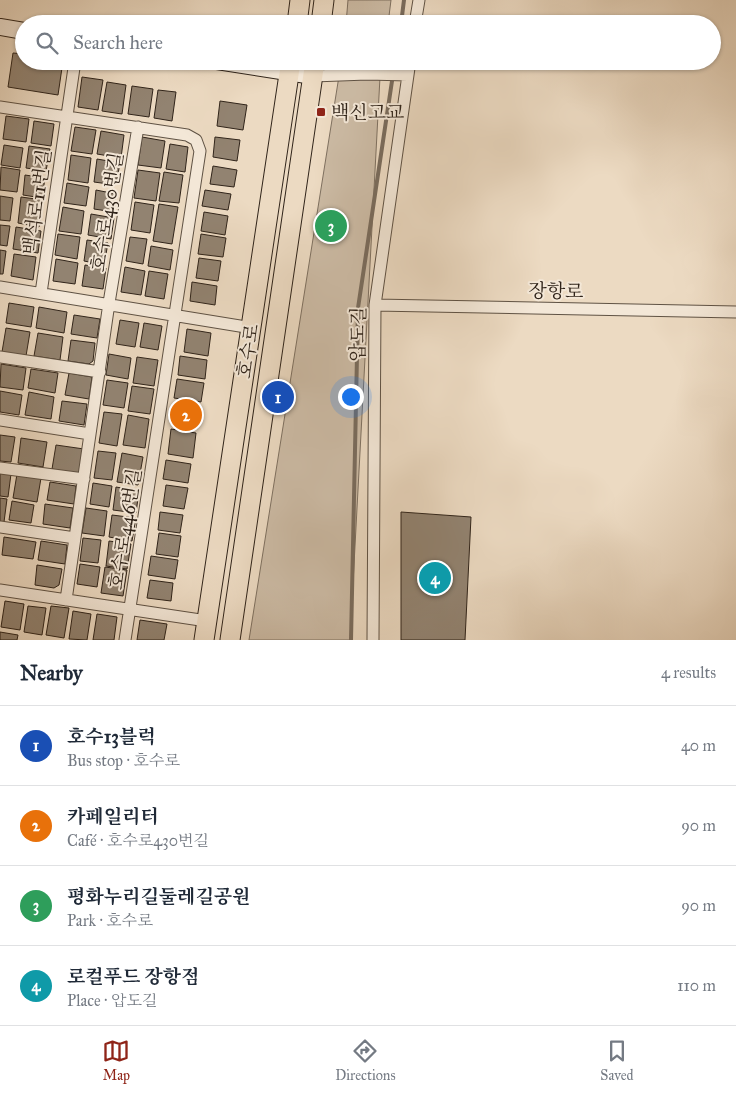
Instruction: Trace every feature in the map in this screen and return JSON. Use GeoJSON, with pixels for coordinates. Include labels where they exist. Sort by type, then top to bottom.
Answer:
{"type":"FeatureCollection","features":[{"type":"Feature","properties":{"kind":"main road"},"geometry":{"type":"LineString","coordinates":[[298,15],[300,0]]}},
{"type":"Feature","properties":{"kind":"main road"},"geometry":{"type":"LineString","coordinates":[[322,15],[324,0]]}},
{"type":"Feature","properties":{"kind":"main road"},"geometry":{"type":"LineString","coordinates":[[0,27],[15,29]]}},
{"type":"Feature","properties":{"kind":"main road","name":"호수로"},"geometry":{"type":"LineString","coordinates":[[204,640],[290,70]]}},
{"type":"Feature","properties":{"kind":"main road","name":"호수로"},"geometry":{"type":"LineString","coordinates":[[230,640],[314,70]]}},
{"type":"Feature","properties":{"kind":"street"},"geometry":{"type":"LineString","coordinates":[[416,15],[419,0]]}},
{"type":"Feature","properties":{"kind":"street","name":"백석로11번길"},"geometry":{"type":"LineString","coordinates":[[41,293],[74,70]]}},
{"type":"Feature","properties":{"kind":"street"},"geometry":{"type":"LineString","coordinates":[[327,70],[404,76]]}},
{"type":"Feature","properties":{"kind":"street","name":"압도길"},"geometry":{"type":"LineString","coordinates":[[373,640],[375,304],[404,76],[406,70]]}},
{"type":"Feature","properties":{"kind":"street"},"geometry":{"type":"LineString","coordinates":[[0,107],[187,135],[196,140],[200,151],[175,315]]}},
{"type":"Feature","properties":{"kind":"street","name":"호수로430번길"},"geometry":{"type":"LineString","coordinates":[[90,434],[138,127]]}},
{"type":"Feature","properties":{"kind":"street"},"geometry":{"type":"LineString","coordinates":[[0,287],[110,303],[252,328]]}},
{"type":"Feature","properties":{"kind":"street","name":"장항로"},"geometry":{"type":"LineString","coordinates":[[375,304],[736,312]]}},
{"type":"Feature","properties":{"kind":"street","name":"호수로446번길"},"geometry":{"type":"LineString","coordinates":[[125,640],[175,315]]}},
{"type":"Feature","properties":{"kind":"street"},"geometry":{"type":"LineString","coordinates":[[0,356],[100,372]]}},
{"type":"Feature","properties":{"kind":"street"},"geometry":{"type":"LineString","coordinates":[[0,420],[90,434],[66,600]]}},
{"type":"Feature","properties":{"kind":"street"},"geometry":{"type":"LineString","coordinates":[[0,468],[84,479]]}},
{"type":"Feature","properties":{"kind":"street"},"geometry":{"type":"LineString","coordinates":[[0,527],[75,538]]}},
{"type":"Feature","properties":{"kind":"street","name":"호수로446번길"},"geometry":{"type":"LineString","coordinates":[[0,590],[207,620]]}},
{"type":"Feature","properties":{"kind":"shaded area"},"geometry":{"type":"Polygon","coordinates":[[[348,0],[391,0],[389,15],[347,15],[348,0]]]}},
{"type":"Feature","properties":{"kind":"shaded area"},"geometry":{"type":"Polygon","coordinates":[[[340,70],[381,70],[381,72],[340,70]]]}},
{"type":"Feature","properties":{"kind":"shaded area"},"geometry":{"type":"Polygon","coordinates":[[[339,76],[380,77],[350,640],[249,640],[339,76]]]}},
{"type":"Feature","properties":{"kind":"building"},"geometry":{"type":"Polygon","coordinates":[[[13,53],[15,53],[15,70],[62,70],[58,95],[8,87],[13,53]]]}},
{"type":"Feature","properties":{"kind":"building"},"geometry":{"type":"Polygon","coordinates":[[[82,77],[103,80],[98,110],[78,107],[82,77]]]}},
{"type":"Feature","properties":{"kind":"building"},"geometry":{"type":"Polygon","coordinates":[[[107,82],[126,85],[122,114],[102,111],[107,82]]]}},
{"type":"Feature","properties":{"kind":"building"},"geometry":{"type":"Polygon","coordinates":[[[132,86],[153,89],[149,117],[128,114],[132,86]]]}},
{"type":"Feature","properties":{"kind":"building"},"geometry":{"type":"Polygon","coordinates":[[[158,90],[176,92],[172,121],[154,118],[158,90]]]}},
{"type":"Feature","properties":{"kind":"building"},"geometry":{"type":"Polygon","coordinates":[[[220,101],[247,105],[243,130],[217,126],[220,101]]]}},
{"type":"Feature","properties":{"kind":"building"},"geometry":{"type":"Polygon","coordinates":[[[6,116],[29,119],[26,142],[3,139],[6,116]]]}},
{"type":"Feature","properties":{"kind":"building"},"geometry":{"type":"Polygon","coordinates":[[[34,121],[54,124],[51,146],[31,143],[34,121]]]}},
{"type":"Feature","properties":{"kind":"building"},"geometry":{"type":"Polygon","coordinates":[[[75,127],[96,130],[92,154],[71,151],[75,127]]]}},
{"type":"Feature","properties":{"kind":"building"},"geometry":{"type":"Polygon","coordinates":[[[101,131],[124,135],[121,158],[97,154],[101,131]]]}},
{"type":"Feature","properties":{"kind":"building"},"geometry":{"type":"Polygon","coordinates":[[[142,137],[165,141],[161,168],[138,165],[142,137]]]}},
{"type":"Feature","properties":{"kind":"building"},"geometry":{"type":"Polygon","coordinates":[[[215,137],[240,140],[237,161],[213,157],[215,137]]]}},
{"type":"Feature","properties":{"kind":"building"},"geometry":{"type":"Polygon","coordinates":[[[170,144],[188,147],[185,172],[166,169],[170,144]]]}},
{"type":"Feature","properties":{"kind":"building"},"geometry":{"type":"Polygon","coordinates":[[[4,145],[23,148],[20,168],[1,165],[4,145]]]}},
{"type":"Feature","properties":{"kind":"building"},"geometry":{"type":"Polygon","coordinates":[[[29,146],[50,149],[46,171],[26,168],[29,146]]]}},
{"type":"Feature","properties":{"kind":"building"},"geometry":{"type":"Polygon","coordinates":[[[71,155],[91,158],[88,183],[68,180],[71,155]]]}},
{"type":"Feature","properties":{"kind":"building"},"geometry":{"type":"Polygon","coordinates":[[[97,159],[120,163],[116,185],[94,182],[97,159]]]}},
{"type":"Feature","properties":{"kind":"building"},"geometry":{"type":"Polygon","coordinates":[[[213,166],[237,170],[234,187],[210,184],[213,166]]]}},
{"type":"Feature","properties":{"kind":"building"},"geometry":{"type":"Polygon","coordinates":[[[1,167],[20,170],[17,192],[0,190],[1,167]]]}},
{"type":"Feature","properties":{"kind":"building"},"geometry":{"type":"Polygon","coordinates":[[[138,170],[160,173],[156,201],[134,198],[138,170]]]}},
{"type":"Feature","properties":{"kind":"building"},"geometry":{"type":"Polygon","coordinates":[[[164,172],[183,175],[179,203],[159,201],[164,172]]]}},
{"type":"Feature","properties":{"kind":"building"},"geometry":{"type":"Polygon","coordinates":[[[25,175],[45,178],[42,198],[23,195],[25,175]]]}},
{"type":"Feature","properties":{"kind":"building"},"geometry":{"type":"Polygon","coordinates":[[[67,183],[89,187],[86,206],[64,203],[67,183]]]}},
{"type":"Feature","properties":{"kind":"building"},"geometry":{"type":"Polygon","coordinates":[[[96,190],[116,194],[114,212],[94,209],[96,190]]]}},
{"type":"Feature","properties":{"kind":"building"},"geometry":{"type":"Polygon","coordinates":[[[205,190],[231,194],[228,210],[202,206],[205,190]]]}},
{"type":"Feature","properties":{"kind":"building"},"geometry":{"type":"Polygon","coordinates":[[[0,196],[13,198],[10,221],[0,220],[0,196]]]}},
{"type":"Feature","properties":{"kind":"building"},"geometry":{"type":"Polygon","coordinates":[[[21,197],[43,200],[39,227],[18,223],[21,197]]]}},
{"type":"Feature","properties":{"kind":"building"},"geometry":{"type":"Polygon","coordinates":[[[135,202],[154,205],[150,233],[131,230],[135,202]]]}},
{"type":"Feature","properties":{"kind":"building"},"geometry":{"type":"Polygon","coordinates":[[[159,204],[178,207],[172,244],[153,241],[159,204]]]}},
{"type":"Feature","properties":{"kind":"building"},"geometry":{"type":"Polygon","coordinates":[[[63,207],[84,211],[81,234],[59,231],[63,207]]]}},
{"type":"Feature","properties":{"kind":"building"},"geometry":{"type":"Polygon","coordinates":[[[204,212],[228,216],[225,235],[201,231],[204,212]]]}},
{"type":"Feature","properties":{"kind":"building"},"geometry":{"type":"Polygon","coordinates":[[[91,214],[114,218],[111,239],[88,235],[91,214]]]}},
{"type":"Feature","properties":{"kind":"building"},"geometry":{"type":"Polygon","coordinates":[[[0,225],[10,226],[7,246],[0,245],[0,225]]]}},
{"type":"Feature","properties":{"kind":"building"},"geometry":{"type":"Polygon","coordinates":[[[16,227],[41,231],[38,253],[13,249],[16,227]]]}},
{"type":"Feature","properties":{"kind":"building"},"geometry":{"type":"Polygon","coordinates":[[[58,234],[80,237],[77,259],[55,255],[58,234]]]}},
{"type":"Feature","properties":{"kind":"building"},"geometry":{"type":"Polygon","coordinates":[[[201,234],[226,238],[223,257],[198,254],[201,234]]]}},
{"type":"Feature","properties":{"kind":"building"},"geometry":{"type":"Polygon","coordinates":[[[130,237],[147,239],[143,264],[126,261],[130,237]]]}},
{"type":"Feature","properties":{"kind":"building"},"geometry":{"type":"Polygon","coordinates":[[[87,240],[108,243],[104,265],[84,261],[87,240]]]}},
{"type":"Feature","properties":{"kind":"building"},"geometry":{"type":"Polygon","coordinates":[[[151,246],[173,250],[170,270],[148,266],[151,246]]]}},
{"type":"Feature","properties":{"kind":"building"},"geometry":{"type":"Polygon","coordinates":[[[0,250],[6,251],[3,274],[0,274],[0,250]]]}},
{"type":"Feature","properties":{"kind":"building"},"geometry":{"type":"Polygon","coordinates":[[[14,254],[36,257],[33,280],[11,276],[14,254]]]}},
{"type":"Feature","properties":{"kind":"building"},"geometry":{"type":"Polygon","coordinates":[[[199,258],[221,261],[218,281],[196,278],[199,258]]]}},
{"type":"Feature","properties":{"kind":"building"},"geometry":{"type":"Polygon","coordinates":[[[56,259],[78,263],[75,284],[53,281],[56,259]]]}},
{"type":"Feature","properties":{"kind":"building"},"geometry":{"type":"Polygon","coordinates":[[[85,265],[106,268],[103,289],[82,286],[85,265]]]}},
{"type":"Feature","properties":{"kind":"building"},"geometry":{"type":"Polygon","coordinates":[[[125,267],[145,271],[141,295],[121,292],[125,267]]]}},
{"type":"Feature","properties":{"kind":"building"},"geometry":{"type":"Polygon","coordinates":[[[149,271],[168,274],[164,299],[145,296],[149,271]]]}},
{"type":"Feature","properties":{"kind":"building"},"geometry":{"type":"Polygon","coordinates":[[[192,282],[217,286],[215,305],[190,301],[192,282]]]}},
{"type":"Feature","properties":{"kind":"building"},"geometry":{"type":"Polygon","coordinates":[[[9,303],[34,307],[31,327],[6,323],[9,303]]]}},
{"type":"Feature","properties":{"kind":"building"},"geometry":{"type":"Polygon","coordinates":[[[39,307],[67,312],[64,333],[36,328],[39,307]]]}},
{"type":"Feature","properties":{"kind":"building"},"geometry":{"type":"Polygon","coordinates":[[[74,315],[100,319],[97,338],[71,334],[74,315]]]}},
{"type":"Feature","properties":{"kind":"building"},"geometry":{"type":"Polygon","coordinates":[[[120,320],[139,323],[135,347],[116,344],[120,320]]]}},
{"type":"Feature","properties":{"kind":"building"},"geometry":{"type":"Polygon","coordinates":[[[144,323],[162,326],[158,350],[140,347],[144,323]]]}},
{"type":"Feature","properties":{"kind":"building"},"geometry":{"type":"Polygon","coordinates":[[[6,328],[30,332],[26,356],[2,352],[6,328]]]}},
{"type":"Feature","properties":{"kind":"building"},"geometry":{"type":"Polygon","coordinates":[[[187,329],[211,333],[208,356],[184,352],[187,329]]]}},
{"type":"Feature","properties":{"kind":"building"},"geometry":{"type":"Polygon","coordinates":[[[38,333],[63,337],[60,360],[34,356],[38,333]]]}},
{"type":"Feature","properties":{"kind":"building"},"geometry":{"type":"Polygon","coordinates":[[[71,340],[95,343],[93,361],[89,364],[68,361],[71,340]]]}},
{"type":"Feature","properties":{"kind":"building"},"geometry":{"type":"Polygon","coordinates":[[[109,354],[131,358],[128,379],[106,375],[109,354]]]}},
{"type":"Feature","properties":{"kind":"building"},"geometry":{"type":"Polygon","coordinates":[[[180,356],[207,360],[205,379],[178,375],[180,356]]]}},
{"type":"Feature","properties":{"kind":"building"},"geometry":{"type":"Polygon","coordinates":[[[137,357],[158,360],[154,386],[133,383],[137,357]]]}},
{"type":"Feature","properties":{"kind":"building"},"geometry":{"type":"Polygon","coordinates":[[[1,364],[26,368],[23,390],[0,387],[1,364]]]}},
{"type":"Feature","properties":{"kind":"building"},"geometry":{"type":"Polygon","coordinates":[[[31,369],[58,373],[55,393],[28,388],[31,369]]]}},
{"type":"Feature","properties":{"kind":"building"},"geometry":{"type":"Polygon","coordinates":[[[69,373],[92,377],[89,399],[65,395],[69,373]]]}},
{"type":"Feature","properties":{"kind":"building"},"geometry":{"type":"Polygon","coordinates":[[[177,379],[204,383],[201,402],[174,398],[177,379]]]}},
{"type":"Feature","properties":{"kind":"building"},"geometry":{"type":"Polygon","coordinates":[[[107,380],[128,383],[124,408],[103,405],[107,380]]]}},
{"type":"Feature","properties":{"kind":"building"},"geometry":{"type":"Polygon","coordinates":[[[132,386],[154,389],[150,414],[128,411],[132,386]]]}},
{"type":"Feature","properties":{"kind":"building"},"geometry":{"type":"Polygon","coordinates":[[[0,391],[22,395],[19,415],[0,412],[0,391]]]}},
{"type":"Feature","properties":{"kind":"building"},"geometry":{"type":"Polygon","coordinates":[[[29,392],[54,397],[51,419],[25,415],[29,392]]]}},
{"type":"Feature","properties":{"kind":"building"},"geometry":{"type":"Polygon","coordinates":[[[62,401],[87,404],[84,425],[59,421],[62,401]]]}},
{"type":"Feature","properties":{"kind":"building"},"geometry":{"type":"Polygon","coordinates":[[[173,404],[201,408],[198,428],[171,424],[173,404]]]}},
{"type":"Feature","properties":{"kind":"building"},"geometry":{"type":"Polygon","coordinates":[[[104,412],[122,414],[117,446],[99,443],[104,412]]]}},
{"type":"Feature","properties":{"kind":"building"},"geometry":{"type":"Polygon","coordinates":[[[128,415],[149,419],[145,448],[123,445],[128,415]]]}},
{"type":"Feature","properties":{"kind":"building"},"geometry":{"type":"Polygon","coordinates":[[[171,429],[196,433],[193,458],[168,454],[171,429]]]}},
{"type":"Feature","properties":{"kind":"building"},"geometry":{"type":"Polygon","coordinates":[[[0,435],[15,437],[11,462],[0,461],[0,435]]]}},
{"type":"Feature","properties":{"kind":"building"},"geometry":{"type":"Polygon","coordinates":[[[21,438],[47,442],[43,467],[18,463],[21,438]]]}},
{"type":"Feature","properties":{"kind":"building"},"geometry":{"type":"Polygon","coordinates":[[[56,445],[84,449],[80,474],[52,469],[56,445]]]}},
{"type":"Feature","properties":{"kind":"building"},"geometry":{"type":"Polygon","coordinates":[[[98,451],[116,453],[112,480],[94,478],[98,451]]]}},
{"type":"Feature","properties":{"kind":"building"},"geometry":{"type":"Polygon","coordinates":[[[122,453],[143,457],[138,485],[117,482],[122,453]]]}},
{"type":"Feature","properties":{"kind":"building"},"geometry":{"type":"Polygon","coordinates":[[[166,460],[191,464],[188,483],[163,479],[166,460]]]}},
{"type":"Feature","properties":{"kind":"building"},"geometry":{"type":"Polygon","coordinates":[[[0,473],[11,474],[8,497],[0,496],[0,473]]]}},
{"type":"Feature","properties":{"kind":"building"},"geometry":{"type":"Polygon","coordinates":[[[17,474],[41,478],[37,502],[13,498],[17,474]]]}},
{"type":"Feature","properties":{"kind":"building"},"geometry":{"type":"Polygon","coordinates":[[[50,482],[76,486],[74,504],[47,500],[50,482]]]}},
{"type":"Feature","properties":{"kind":"building"},"geometry":{"type":"Polygon","coordinates":[[[93,483],[112,486],[109,507],[90,504],[93,483]]]}},
{"type":"Feature","properties":{"kind":"building"},"geometry":{"type":"Polygon","coordinates":[[[166,485],[188,488],[184,509],[163,506],[166,485]]]}},
{"type":"Feature","properties":{"kind":"building"},"geometry":{"type":"Polygon","coordinates":[[[116,487],[139,491],[136,513],[113,510],[116,487]]]}},
{"type":"Feature","properties":{"kind":"building"},"geometry":{"type":"Polygon","coordinates":[[[0,498],[7,499],[4,522],[0,522],[0,498]]]}},
{"type":"Feature","properties":{"kind":"building"},"geometry":{"type":"Polygon","coordinates":[[[12,501],[34,505],[31,523],[9,520],[12,501]]]}},
{"type":"Feature","properties":{"kind":"building"},"geometry":{"type":"Polygon","coordinates":[[[45,504],[73,508],[70,528],[43,524],[45,504]]]}},
{"type":"Feature","properties":{"kind":"building"},"geometry":{"type":"Polygon","coordinates":[[[86,508],[107,511],[104,536],[82,533],[86,508]]]}},
{"type":"Feature","properties":{"kind":"building"},"geometry":{"type":"Polygon","coordinates":[[[160,512],[183,515],[180,533],[158,530],[160,512]]]}},
{"type":"Feature","properties":{"kind":"building"},"geometry":{"type":"Polygon","coordinates":[[[401,512],[471,517],[465,640],[401,640],[401,512]]]}},
{"type":"Feature","properties":{"kind":"building"},"geometry":{"type":"Polygon","coordinates":[[[112,515],[136,518],[132,541],[109,537],[112,515]]]}},
{"type":"Feature","properties":{"kind":"building"},"geometry":{"type":"Polygon","coordinates":[[[159,533],[181,536],[178,557],[156,554],[159,533]]]}},
{"type":"Feature","properties":{"kind":"building"},"geometry":{"type":"Polygon","coordinates":[[[4,537],[36,542],[33,559],[2,555],[4,537]]]}},
{"type":"Feature","properties":{"kind":"building"},"geometry":{"type":"Polygon","coordinates":[[[83,538],[101,540],[98,563],[80,561],[83,538]]]}},
{"type":"Feature","properties":{"kind":"building"},"geometry":{"type":"Polygon","coordinates":[[[41,541],[67,545],[65,564],[38,560],[41,541]]]}},
{"type":"Feature","properties":{"kind":"building"},"geometry":{"type":"Polygon","coordinates":[[[109,541],[131,544],[127,569],[106,566],[109,541]]]}},
{"type":"Feature","properties":{"kind":"building"},"geometry":{"type":"Polygon","coordinates":[[[151,556],[178,560],[175,579],[148,575],[151,556]]]}},
{"type":"Feature","properties":{"kind":"building"},"geometry":{"type":"Polygon","coordinates":[[[80,564],[100,567],[97,587],[77,584],[80,564]]]}},
{"type":"Feature","properties":{"kind":"building"},"geometry":{"type":"Polygon","coordinates":[[[37,565],[62,569],[59,585],[54,588],[35,585],[37,565]]]}},
{"type":"Feature","properties":{"kind":"building"},"geometry":{"type":"Polygon","coordinates":[[[105,567],[127,570],[123,596],[101,593],[105,567]]]}},
{"type":"Feature","properties":{"kind":"building"},"geometry":{"type":"Polygon","coordinates":[[[150,580],[173,583],[171,601],[147,598],[150,580]]]}},
{"type":"Feature","properties":{"kind":"building"},"geometry":{"type":"Polygon","coordinates":[[[5,601],[24,604],[20,630],[1,627],[5,601]]]}},
{"type":"Feature","properties":{"kind":"building"},"geometry":{"type":"Polygon","coordinates":[[[28,606],[46,608],[42,635],[24,632],[28,606]]]}},
{"type":"Feature","properties":{"kind":"building"},"geometry":{"type":"Polygon","coordinates":[[[51,606],[69,608],[64,638],[46,635],[51,606]]]}},
{"type":"Feature","properties":{"kind":"building"},"geometry":{"type":"Polygon","coordinates":[[[73,611],[91,614],[87,640],[69,639],[73,611]]]}},
{"type":"Feature","properties":{"kind":"building"},"geometry":{"type":"Polygon","coordinates":[[[97,614],[117,617],[114,640],[93,640],[97,614]]]}},
{"type":"Feature","properties":{"kind":"building"},"geometry":{"type":"Polygon","coordinates":[[[140,620],[167,624],[164,640],[137,640],[140,620]]]}},
{"type":"Feature","properties":{"kind":"building"},"geometry":{"type":"Polygon","coordinates":[[[0,632],[18,635],[17,640],[0,640],[0,632]]]}},
{"type":"Feature","properties":{"kind":"waterway"},"geometry":{"type":"LineString","coordinates":[[402,15],[404,0]]}},
{"type":"Feature","properties":{"kind":"waterway"},"geometry":{"type":"LineString","coordinates":[[351,640],[358,308],[394,70]]}},
{"type":"Feature","properties":{"kind":"place","name":"백신고교"},"geometry":{"type":"Point","coordinates":[321,112]}},
{"type":"Feature","properties":{"kind":"place","name":"평화누리길둘레길공원"},"geometry":{"type":"Point","coordinates":[331,226]}},
{"type":"Feature","properties":{"kind":"place","name":"호수13블럭"},"geometry":{"type":"Point","coordinates":[278,397]}},
{"type":"Feature","properties":{"kind":"place","name":"카페일리터"},"geometry":{"type":"Point","coordinates":[186,415]}},
{"type":"Feature","properties":{"kind":"place","name":"로컬푸드 장항점"},"geometry":{"type":"Point","coordinates":[435,578]}}]}
